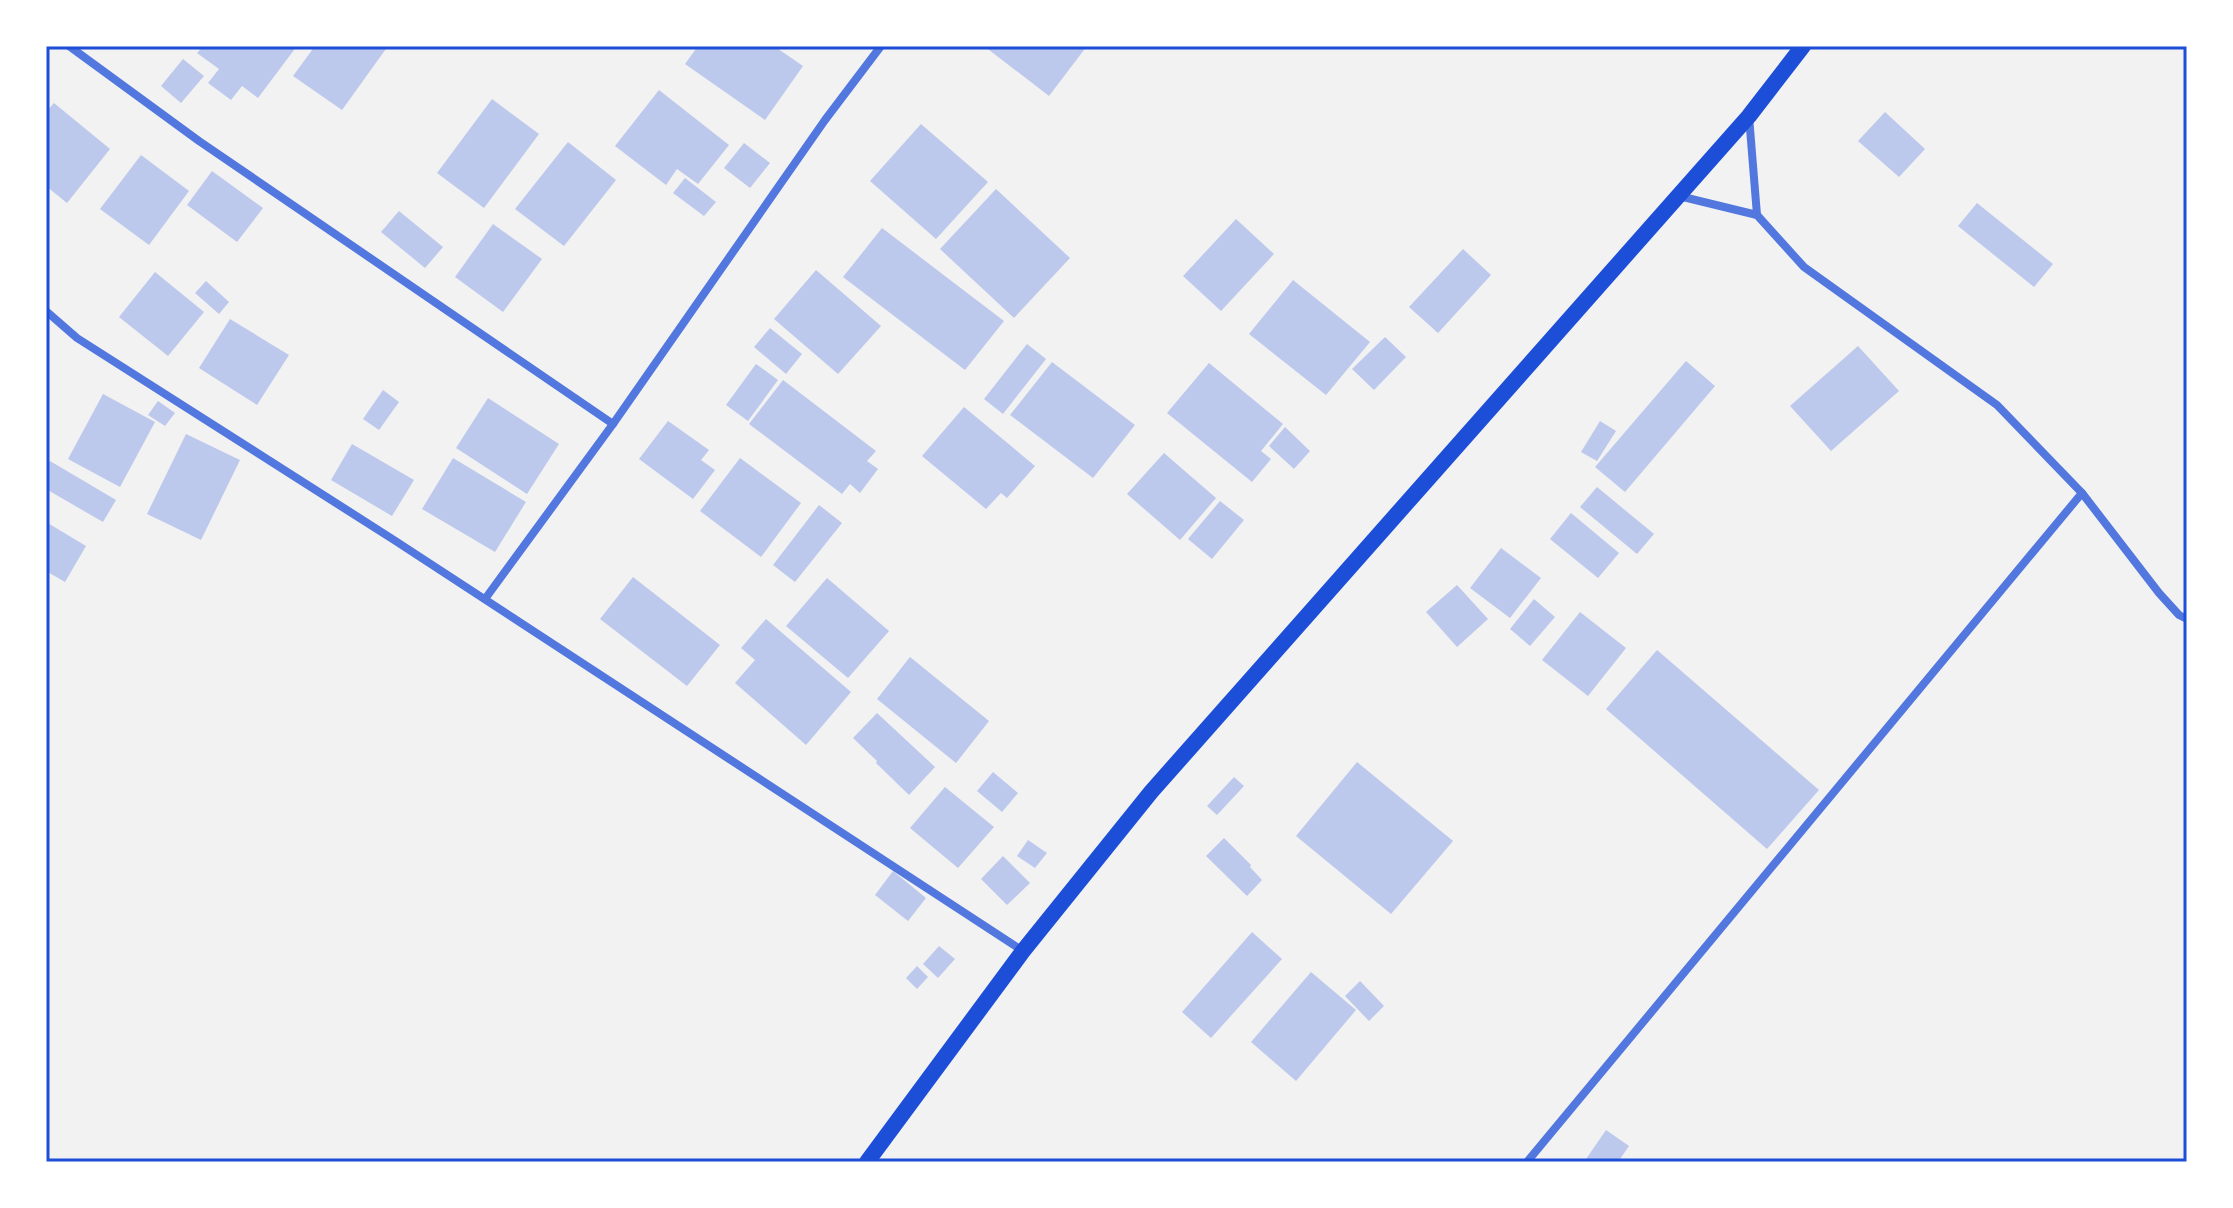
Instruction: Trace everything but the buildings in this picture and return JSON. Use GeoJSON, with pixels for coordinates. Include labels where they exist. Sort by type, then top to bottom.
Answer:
{"type":"FeatureCollection","features":[{"type":"Feature","properties":{"kind":"main road"},"geometry":{"type":"LineString","coordinates":[[867,1162],[1023,951],[1151,792],[1749,116],[1803,46]]}},
{"type":"Feature","properties":{"kind":"street"},"geometry":{"type":"LineString","coordinates":[[69,46],[199,141],[613,424]]}},
{"type":"Feature","properties":{"kind":"street"},"geometry":{"type":"LineString","coordinates":[[485,599],[613,424],[825,120],[881,46]]}},
{"type":"Feature","properties":{"kind":"street"},"geometry":{"type":"LineString","coordinates":[[1749,116],[1757,215]]}},
{"type":"Feature","properties":{"kind":"street"},"geometry":{"type":"LineString","coordinates":[[1678,195],[1757,215],[1804,267],[1997,405],[2082,493],[2159,593],[2179,615],[2187,619]]}},
{"type":"Feature","properties":{"kind":"street"},"geometry":{"type":"LineString","coordinates":[[46,311],[77,338],[485,599],[1023,951]]}},
{"type":"Feature","properties":{"kind":"street"},"geometry":{"type":"LineString","coordinates":[[1527,1162],[2082,493]]}}]}
